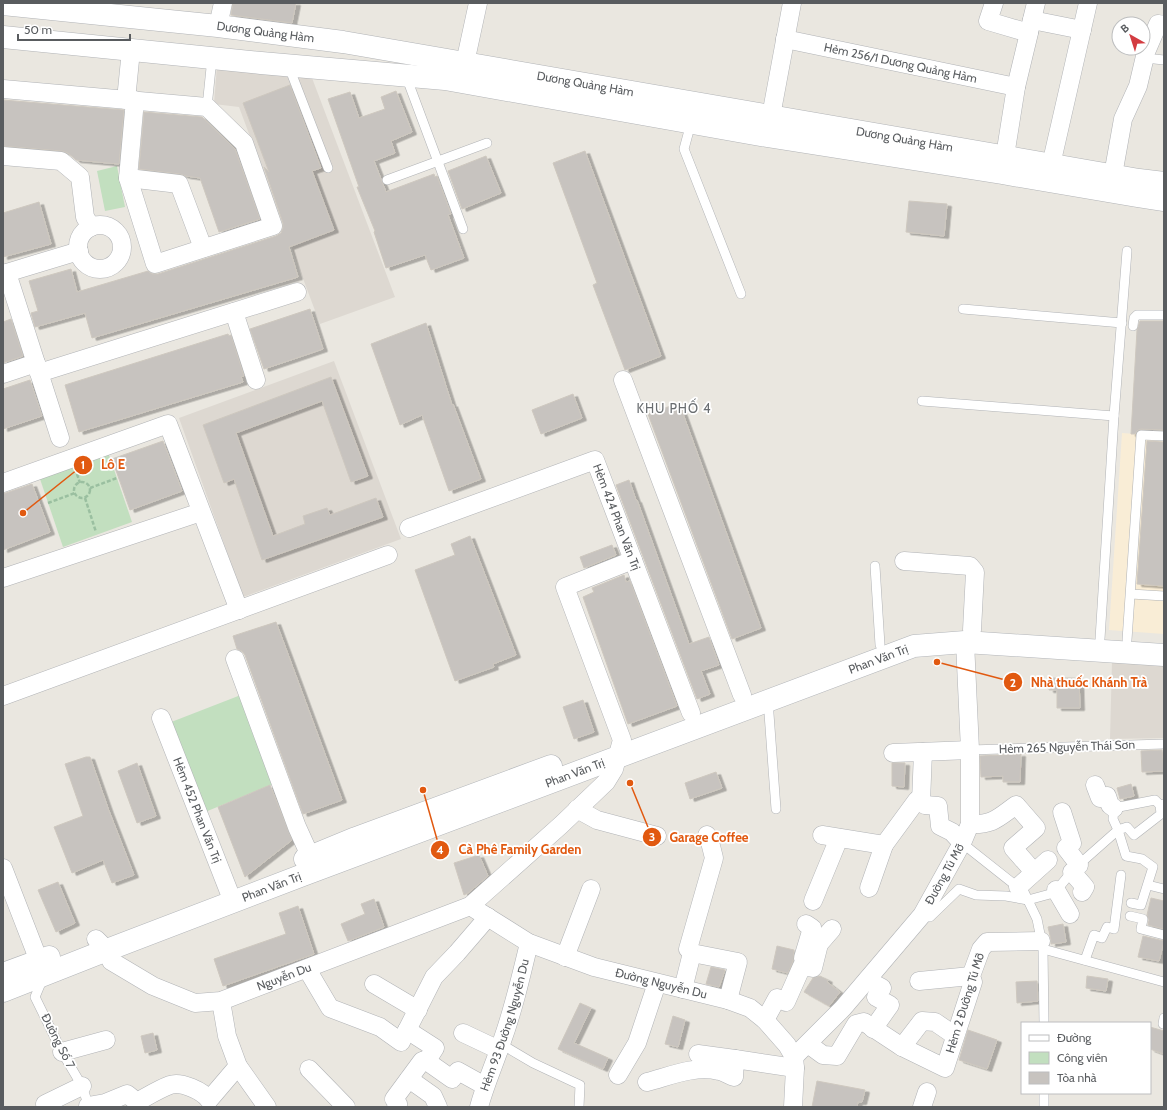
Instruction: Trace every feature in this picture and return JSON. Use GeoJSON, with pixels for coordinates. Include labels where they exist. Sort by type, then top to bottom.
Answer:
{"type":"FeatureCollection","features":[{"type":"Feature","properties":{"kind":"street"},"geometry":{"type":"LineString","coordinates":[[218,26],[223,3]]}},
{"type":"Feature","properties":{"kind":"street"},"geometry":{"type":"LineString","coordinates":[[463,72],[478,3]]}},
{"type":"Feature","properties":{"kind":"street"},"geometry":{"type":"LineString","coordinates":[[771,116],[792,3]]}},
{"type":"Feature","properties":{"kind":"street"},"geometry":{"type":"LineString","coordinates":[[994,3],[988,21],[1082,30]]}},
{"type":"Feature","properties":{"kind":"street"},"geometry":{"type":"LineString","coordinates":[[1005,156],[1016,87],[1036,3]]}},
{"type":"Feature","properties":{"kind":"street"},"geometry":{"type":"LineString","coordinates":[[1051,164],[1088,3]]}},
{"type":"Feature","properties":{"kind":"street","name":"Dương Quảng Hàm"},"geometry":{"type":"LineString","coordinates":[[3,4],[218,26],[343,42],[463,72],[692,123],[1164,200]]}},
{"type":"Feature","properties":{"kind":"street"},"geometry":{"type":"LineString","coordinates":[[1113,175],[1123,119],[1138,86],[1146,52],[1158,24],[1164,25]]}},
{"type":"Feature","properties":{"kind":"street","name":"Dương Quảng Hàm"},"geometry":{"type":"LineString","coordinates":[[3,37],[212,58],[405,75],[463,72],[771,116],[1164,183]]}},
{"type":"Feature","properties":{"kind":"street","name":"Hẻm 256/1 Dương Quảng Hàm"},"geometry":{"type":"LineString","coordinates":[[786,39],[1016,87]]}},
{"type":"Feature","properties":{"kind":"street"},"geometry":{"type":"LineString","coordinates":[[3,89],[130,100],[206,107],[244,143],[273,226],[155,264],[128,178],[130,100],[131,50]]}},
{"type":"Feature","properties":{"kind":"street"},"geometry":{"type":"LineString","coordinates":[[3,156],[61,161],[69,166],[80,177],[85,217],[91,227]]}},
{"type":"Feature","properties":{"kind":"street"},"geometry":{"type":"LineString","coordinates":[[128,178],[179,184],[203,248]]}},
{"type":"Feature","properties":{"kind":"street"},"geometry":{"type":"LineString","coordinates":[[98,225],[106,225],[112,228],[118,233],[121,240],[121,255],[117,261],[105,269],[91,267],[81,258],[78,251],[78,244],[85,231],[98,225]]}},
{"type":"Feature","properties":{"kind":"street"},"geometry":{"type":"LineString","coordinates":[[121,240],[145,233]]}},
{"type":"Feature","properties":{"kind":"street"},"geometry":{"type":"LineString","coordinates":[[60,438],[38,368],[5,273],[78,251]]}},
{"type":"Feature","properties":{"kind":"street"},"geometry":{"type":"LineString","coordinates":[[3,374],[38,368],[234,312],[296,292]]}},
{"type":"Feature","properties":{"kind":"street"},"geometry":{"type":"LineString","coordinates":[[234,312],[256,380]]}},
{"type":"Feature","properties":{"kind":"street"},"geometry":{"type":"LineString","coordinates":[[623,380],[742,695]]}},
{"type":"Feature","properties":{"kind":"street"},"geometry":{"type":"LineString","coordinates":[[3,483],[168,424],[239,610]]}},
{"type":"Feature","properties":{"kind":"street","name":"Hẻm 424 Phan Văn Trị"},"geometry":{"type":"LineString","coordinates":[[410,528],[595,460],[691,713]]}},
{"type":"Feature","properties":{"kind":"street"},"geometry":{"type":"LineString","coordinates":[[3,578],[202,512]]}},
{"type":"Feature","properties":{"kind":"street"},"geometry":{"type":"LineString","coordinates":[[3,696],[388,555]]}},
{"type":"Feature","properties":{"kind":"street"},"geometry":{"type":"LineString","coordinates":[[470,906],[606,782],[614,769],[620,748],[565,587],[633,560]]}},
{"type":"Feature","properties":{"kind":"street","name":"Đường Tú Mỡ"},"geometry":{"type":"LineString","coordinates":[[794,1062],[808,1044],[843,1008],[922,915],[962,842],[970,824],[968,636],[976,572],[970,566],[904,561]]}},
{"type":"Feature","properties":{"kind":"street","name":"Phan Văn Trị"},"geometry":{"type":"LineString","coordinates":[[620,748],[691,713],[742,695],[774,693],[880,645],[910,634],[968,636],[1100,645],[1164,655]]}},
{"type":"Feature","properties":{"kind":"street","name":"Phan Văn Trị"},"geometry":{"type":"LineString","coordinates":[[3,991],[42,968],[101,944],[620,748],[774,693],[914,646],[968,636]]}},
{"type":"Feature","properties":{"kind":"street","name":"Phan Văn Trị"},"geometry":{"type":"LineString","coordinates":[[1100,645],[1127,640],[1164,642]]}},
{"type":"Feature","properties":{"kind":"street"},"geometry":{"type":"LineString","coordinates":[[235,659],[297,827],[313,864]]}},
{"type":"Feature","properties":{"kind":"street","name":"Hẻm 452 Phan Văn Trị"},"geometry":{"type":"LineString","coordinates":[[161,718],[230,895]]}},
{"type":"Feature","properties":{"kind":"street"},"geometry":{"type":"LineString","coordinates":[[893,753],[970,750]]}},
{"type":"Feature","properties":{"kind":"street"},"geometry":{"type":"LineString","coordinates":[[921,802],[923,752]]}},
{"type":"Feature","properties":{"kind":"street"},"geometry":{"type":"LineString","coordinates":[[1094,785],[1100,798],[1107,796],[1110,805],[1114,808]]}},
{"type":"Feature","properties":{"kind":"street"},"geometry":{"type":"LineString","coordinates":[[869,888],[884,845],[917,800],[925,805],[938,806],[940,826],[952,832],[962,842]]}},
{"type":"Feature","properties":{"kind":"street"},"geometry":{"type":"LineString","coordinates":[[970,824],[992,822],[1016,805],[1036,828],[1013,848],[1034,872]]}},
{"type":"Feature","properties":{"kind":"street"},"geometry":{"type":"LineString","coordinates":[[577,809],[597,820],[657,836]]}},
{"type":"Feature","properties":{"kind":"street"},"geometry":{"type":"LineString","coordinates":[[1062,812],[1072,843],[1066,848],[1085,887],[1082,892]]}},
{"type":"Feature","properties":{"kind":"street"},"geometry":{"type":"LineString","coordinates":[[707,835],[714,858],[688,949],[692,953],[738,962],[728,1000]]}},
{"type":"Feature","properties":{"kind":"street"},"geometry":{"type":"LineString","coordinates":[[813,901],[831,836],[884,845]]}},
{"type":"Feature","properties":{"kind":"street"},"geometry":{"type":"LineString","coordinates":[[1023,894],[1034,872],[1048,860]]}},
{"type":"Feature","properties":{"kind":"street"},"geometry":{"type":"LineString","coordinates":[[3,868],[42,968]]}},
{"type":"Feature","properties":{"kind":"street"},"geometry":{"type":"LineString","coordinates":[[565,957],[591,889]]}},
{"type":"Feature","properties":{"kind":"street"},"geometry":{"type":"LineString","coordinates":[[1056,890],[1070,914]]}},
{"type":"Feature","properties":{"kind":"street","name":"Đường Nguyễn Du"},"geometry":{"type":"LineString","coordinates":[[470,906],[529,943],[565,957],[594,967],[728,1000],[750,1008],[765,1020],[787,1046],[794,1062]]}},
{"type":"Feature","properties":{"kind":"street","name":"Nguyễn Du"},"geometry":{"type":"LineString","coordinates":[[101,944],[111,961],[152,986],[195,1003],[221,1001],[470,906]]}},
{"type":"Feature","properties":{"kind":"street"},"geometry":{"type":"LineString","coordinates":[[404,1036],[434,977],[488,917]]}},
{"type":"Feature","properties":{"kind":"street"},"geometry":{"type":"LineString","coordinates":[[765,1020],[777,998],[786,1002],[802,966],[801,962],[812,928],[806,924]]}},
{"type":"Feature","properties":{"kind":"street"},"geometry":{"type":"LineString","coordinates":[[802,966],[813,968],[819,944],[832,929]]}},
{"type":"Feature","properties":{"kind":"street","name":"Hẻm 2 Đường Tú Mỡ"},"geometry":{"type":"LineString","coordinates":[[808,1044],[823,1055],[837,1056],[856,1024],[864,1022],[902,1047],[945,1068],[954,1035],[973,982],[971,976],[981,948],[988,942],[1042,945]]}},
{"type":"Feature","properties":{"kind":"street","name":"Hẻm 93 Đường Nguyễn Du"},"geometry":{"type":"LineString","coordinates":[[479,1107],[518,993],[529,943]]}},
{"type":"Feature","properties":{"kind":"street"},"geometry":{"type":"LineString","coordinates":[[683,989],[692,953]]}},
{"type":"Feature","properties":{"kind":"street","name":"Phan Văn Trị"},"geometry":{"type":"LineString","coordinates":[[3,974],[42,968]]}},
{"type":"Feature","properties":{"kind":"street"},"geometry":{"type":"LineString","coordinates":[[307,969],[330,1008],[435,1048],[428,1059],[422,1061],[394,1099],[398,1104],[396,1107]]}},
{"type":"Feature","properties":{"kind":"street"},"geometry":{"type":"LineString","coordinates":[[919,980],[971,976]]}},
{"type":"Feature","properties":{"kind":"street"},"geometry":{"type":"LineString","coordinates":[[867,980],[882,988],[876,997],[890,1005],[873,1029]]}},
{"type":"Feature","properties":{"kind":"street"},"geometry":{"type":"LineString","coordinates":[[618,1075],[638,1043],[657,983]]}},
{"type":"Feature","properties":{"kind":"street"},"geometry":{"type":"LineString","coordinates":[[374,984],[418,1010]]}},
{"type":"Feature","properties":{"kind":"street"},"geometry":{"type":"LineString","coordinates":[[221,1001],[227,1036],[238,1066],[267,1107]]}},
{"type":"Feature","properties":{"kind":"street"},"geometry":{"type":"LineString","coordinates":[[902,1047],[922,1021],[935,1022],[954,1035]]}},
{"type":"Feature","properties":{"kind":"street"},"geometry":{"type":"LineString","coordinates":[[463,1033],[500,1047]]}},
{"type":"Feature","properties":{"kind":"street"},"geometry":{"type":"LineString","coordinates":[[62,1052],[106,1040]]}},
{"type":"Feature","properties":{"kind":"street"},"geometry":{"type":"LineString","coordinates":[[698,1054],[735,1059],[794,1062],[793,1107]]}},
{"type":"Feature","properties":{"kind":"street"},"geometry":{"type":"LineString","coordinates":[[647,1082],[680,1072],[704,1069],[720,1071],[734,1077],[735,1059]]}},
{"type":"Feature","properties":{"kind":"street"},"geometry":{"type":"LineString","coordinates":[[425,1060],[452,1079],[458,1071],[485,1086]]}},
{"type":"Feature","properties":{"kind":"street"},"geometry":{"type":"LineString","coordinates":[[88,1107],[105,1103],[127,1094],[137,1102],[147,1102],[172,1084],[192,1087],[206,1096],[210,1104],[238,1066]]}},
{"type":"Feature","properties":{"kind":"street"},"geometry":{"type":"LineString","coordinates":[[309,1069],[346,1107]]}},
{"type":"Feature","properties":{"kind":"street"},"geometry":{"type":"LineString","coordinates":[[409,1079],[433,1096],[438,1107]]}},
{"type":"Feature","properties":{"kind":"street"},"geometry":{"type":"LineString","coordinates":[[45,1104],[82,1086]]}},
{"type":"Feature","properties":{"kind":"lane"},"geometry":{"type":"LineString","coordinates":[[206,107],[212,58]]}},
{"type":"Feature","properties":{"kind":"lane"},"geometry":{"type":"LineString","coordinates":[[1145,58],[1164,60]]}},
{"type":"Feature","properties":{"kind":"lane"},"geometry":{"type":"LineString","coordinates":[[289,65],[328,168]]}},
{"type":"Feature","properties":{"kind":"lane"},"geometry":{"type":"LineString","coordinates":[[405,75],[463,228]]}},
{"type":"Feature","properties":{"kind":"lane"},"geometry":{"type":"LineString","coordinates":[[692,123],[684,149],[741,294]]}},
{"type":"Feature","properties":{"kind":"lane"},"geometry":{"type":"LineString","coordinates":[[387,180],[487,143]]}},
{"type":"Feature","properties":{"kind":"lane"},"geometry":{"type":"LineString","coordinates":[[1100,645],[1114,416],[1127,251]]}},
{"type":"Feature","properties":{"kind":"lane"},"geometry":{"type":"LineString","coordinates":[[963,309],[1122,323]]}},
{"type":"Feature","properties":{"kind":"lane"},"geometry":{"type":"LineString","coordinates":[[1133,326],[1134,318],[1137,316],[1164,315]]}},
{"type":"Feature","properties":{"kind":"lane"},"geometry":{"type":"LineString","coordinates":[[922,401],[1114,416]]}},
{"type":"Feature","properties":{"kind":"lane"},"geometry":{"type":"LineString","coordinates":[[1127,640],[1141,435],[1164,436]]}},
{"type":"Feature","properties":{"kind":"lane"},"geometry":{"type":"LineString","coordinates":[[876,566],[880,645]]}},
{"type":"Feature","properties":{"kind":"lane"},"geometry":{"type":"LineString","coordinates":[[1131,594],[1164,596]]}},
{"type":"Feature","properties":{"kind":"lane"},"geometry":{"type":"LineString","coordinates":[[774,693],[776,809]]}},
{"type":"Feature","properties":{"kind":"lane","name":"Hẻm 265 Nguyễn Thái Sơn"},"geometry":{"type":"LineString","coordinates":[[970,750],[1164,744]]}},
{"type":"Feature","properties":{"kind":"lane"},"geometry":{"type":"LineString","coordinates":[[922,915],[930,917],[959,889],[976,895],[1006,896],[1023,894],[1050,894],[1118,830],[1127,827],[1134,835],[1161,814],[1162,804],[1155,800],[1114,808],[1113,819],[1118,830],[1126,856],[1142,859],[1153,866],[1141,905],[1131,903]]}},
{"type":"Feature","properties":{"kind":"lane"},"geometry":{"type":"LineString","coordinates":[[962,842],[1023,894],[1037,919],[1042,945],[1044,1022]]}},
{"type":"Feature","properties":{"kind":"lane"},"geometry":{"type":"LineString","coordinates":[[1085,960],[1094,935],[1102,938],[1107,927],[1114,928],[1121,875]]}},
{"type":"Feature","properties":{"kind":"lane"},"geometry":{"type":"LineString","coordinates":[[1148,886],[1164,889]]}},
{"type":"Feature","properties":{"kind":"lane"},"geometry":{"type":"LineString","coordinates":[[1130,916],[1143,919],[1141,929],[1164,934]]}},
{"type":"Feature","properties":{"kind":"lane"},"geometry":{"type":"LineString","coordinates":[[1042,945],[1085,960],[1164,982]]}},
{"type":"Feature","properties":{"kind":"lane","name":"Đường Số 7"},"geometry":{"type":"LineString","coordinates":[[42,968],[35,997],[62,1052],[82,1086],[88,1107]]}},
{"type":"Feature","properties":{"kind":"lane"},"geometry":{"type":"LineString","coordinates":[[500,1047],[580,1085],[580,1107]]}},
{"type":"Feature","properties":{"kind":"lane"},"geometry":{"type":"LineString","coordinates":[[1044,1094],[1044,1107]]}},
{"type":"Feature","properties":{"kind":"path"},"geometry":{"type":"LineString","coordinates":[[90,488],[117,478]]}},
{"type":"Feature","properties":{"kind":"path"},"geometry":{"type":"LineString","coordinates":[[75,493],[75,488],[80,483],[85,483],[90,488]]}},
{"type":"Feature","properties":{"kind":"path"},"geometry":{"type":"LineString","coordinates":[[85,498],[89,494],[90,488]]}},
{"type":"Feature","properties":{"kind":"path"},"geometry":{"type":"LineString","coordinates":[[75,493],[78,497],[85,498]]}},
{"type":"Feature","properties":{"kind":"path"},"geometry":{"type":"LineString","coordinates":[[48,503],[75,493]]}},
{"type":"Feature","properties":{"kind":"path"},"geometry":{"type":"LineString","coordinates":[[85,498],[101,545]]}},
{"type":"Feature","properties":{"kind":"shaded area"},"geometry":{"type":"Polygon","coordinates":[[[218,54],[309,70],[395,297],[320,324],[239,107],[214,104],[218,54]]]}},
{"type":"Feature","properties":{"kind":"shaded area"},"geometry":{"type":"Polygon","coordinates":[[[334,361],[401,539],[243,597],[179,418],[334,361]]]}},
{"type":"Feature","properties":{"kind":"shaded area"},"geometry":{"type":"Polygon","coordinates":[[[1122,433],[1164,436],[1164,634],[1109,630],[1122,433]]]}},
{"type":"Feature","properties":{"kind":"shaded area"},"geometry":{"type":"Polygon","coordinates":[[[1112,661],[1164,661],[1164,738],[1110,739],[1112,661]]]}},
{"type":"Feature","properties":{"kind":"green space"},"geometry":{"type":"Polygon","coordinates":[[[117,166],[125,207],[105,211],[97,171],[117,166]]]}},
{"type":"Feature","properties":{"kind":"green space"},"geometry":{"type":"Polygon","coordinates":[[[108,452],[132,522],[63,547],[39,476],[108,452]]]}},
{"type":"Feature","properties":{"kind":"green space"},"geometry":{"type":"Polygon","coordinates":[[[246,693],[278,782],[193,817],[161,726],[246,693]]]}},
{"type":"Feature","properties":{"kind":"building"},"geometry":{"type":"Polygon","coordinates":[[[233,3],[296,3],[292,23],[231,15],[233,3]]]}},
{"type":"Feature","properties":{"kind":"building"},"geometry":{"type":"Polygon","coordinates":[[[290,85],[321,168],[312,171],[334,230],[289,247],[298,277],[92,338],[85,313],[35,327],[31,313],[38,311],[29,281],[71,269],[77,292],[148,271],[152,274],[158,274],[276,236],[281,233],[283,223],[264,167],[269,172],[243,103],[290,85]]]}},
{"type":"Feature","properties":{"kind":"building"},"geometry":{"type":"Polygon","coordinates":[[[396,91],[412,132],[391,141],[395,153],[374,161],[386,192],[434,174],[435,177],[437,176],[451,214],[448,215],[464,258],[431,270],[425,255],[386,268],[374,232],[375,231],[357,187],[359,187],[328,99],[350,92],[359,118],[385,109],[381,97],[396,91]]]}},
{"type":"Feature","properties":{"kind":"building"},"geometry":{"type":"Polygon","coordinates":[[[3,100],[124,110],[119,164],[76,160],[68,153],[62,151],[3,146],[3,100]]]}},
{"type":"Feature","properties":{"kind":"building"},"geometry":{"type":"Polygon","coordinates":[[[144,112],[202,117],[235,149],[260,219],[219,232],[200,178],[139,169],[144,112]]]}},
{"type":"Feature","properties":{"kind":"building"},"geometry":{"type":"Polygon","coordinates":[[[585,151],[661,356],[625,370],[593,285],[597,283],[553,163],[585,151]]]}},
{"type":"Feature","properties":{"kind":"building"},"geometry":{"type":"Polygon","coordinates":[[[486,156],[501,193],[462,209],[448,171],[486,156]]]}},
{"type":"Feature","properties":{"kind":"building"},"geometry":{"type":"Polygon","coordinates":[[[909,201],[947,204],[944,236],[906,232],[909,201]]]}},
{"type":"Feature","properties":{"kind":"building"},"geometry":{"type":"Polygon","coordinates":[[[39,202],[51,244],[3,257],[3,213],[39,202]]]}},
{"type":"Feature","properties":{"kind":"building"},"geometry":{"type":"Polygon","coordinates":[[[310,309],[323,349],[264,369],[250,329],[310,309]]]}},
{"type":"Feature","properties":{"kind":"building"},"geometry":{"type":"Polygon","coordinates":[[[11,319],[23,356],[3,363],[3,322],[11,319]]]}},
{"type":"Feature","properties":{"kind":"building"},"geometry":{"type":"Polygon","coordinates":[[[1140,321],[1164,321],[1164,430],[1141,429],[1135,434],[1131,434],[1137,330],[1140,321]]]}},
{"type":"Feature","properties":{"kind":"building"},"geometry":{"type":"Polygon","coordinates":[[[426,323],[452,405],[453,404],[481,479],[449,491],[422,415],[400,425],[371,344],[426,323]]]}},
{"type":"Feature","properties":{"kind":"building"},"geometry":{"type":"Polygon","coordinates":[[[228,334],[229,336],[231,335],[244,376],[241,377],[243,382],[79,432],[65,385],[228,334]]]}},
{"type":"Feature","properties":{"kind":"building"},"geometry":{"type":"Polygon","coordinates":[[[331,377],[368,476],[351,482],[322,401],[236,433],[273,536],[305,524],[303,516],[327,508],[330,515],[376,498],[383,517],[262,560],[234,479],[224,483],[203,425],[331,377]]]}},
{"type":"Feature","properties":{"kind":"building"},"geometry":{"type":"Polygon","coordinates":[[[30,380],[42,416],[3,429],[3,389],[30,380]]]}},
{"type":"Feature","properties":{"kind":"building"},"geometry":{"type":"Polygon","coordinates":[[[573,394],[582,418],[541,434],[532,410],[573,394]]]}},
{"type":"Feature","properties":{"kind":"building"},"geometry":{"type":"Polygon","coordinates":[[[679,403],[761,628],[732,639],[648,414],[679,403]]]}},
{"type":"Feature","properties":{"kind":"building"},"geometry":{"type":"Polygon","coordinates":[[[163,441],[182,491],[130,510],[112,459],[163,441]]]}},
{"type":"Feature","properties":{"kind":"building"},"geometry":{"type":"Polygon","coordinates":[[[1147,441],[1164,442],[1164,586],[1137,584],[1147,441]]]}},
{"type":"Feature","properties":{"kind":"building"},"geometry":{"type":"Polygon","coordinates":[[[629,480],[689,644],[709,637],[719,665],[701,671],[710,694],[697,699],[616,485],[629,480]]]}},
{"type":"Feature","properties":{"kind":"building"},"geometry":{"type":"Polygon","coordinates":[[[32,484],[50,532],[3,550],[3,494],[32,484]]]}},
{"type":"Feature","properties":{"kind":"building"},"geometry":{"type":"Polygon","coordinates":[[[470,536],[516,655],[493,664],[494,667],[455,681],[415,570],[455,555],[451,544],[470,536]]]}},
{"type":"Feature","properties":{"kind":"building"},"geometry":{"type":"Polygon","coordinates":[[[612,545],[616,555],[584,568],[580,557],[612,545]]]}},
{"type":"Feature","properties":{"kind":"building"},"geometry":{"type":"Polygon","coordinates":[[[624,575],[626,582],[630,581],[677,706],[628,724],[583,597],[594,592],[592,588],[624,575]]]}},
{"type":"Feature","properties":{"kind":"building"},"geometry":{"type":"Polygon","coordinates":[[[276,622],[342,800],[303,814],[245,655],[242,651],[237,649],[233,636],[276,622]]]}},
{"type":"Feature","properties":{"kind":"building"},"geometry":{"type":"Polygon","coordinates":[[[1049,678],[1079,678],[1080,708],[1057,708],[1057,690],[1049,690],[1049,678]]]}},
{"type":"Feature","properties":{"kind":"building"},"geometry":{"type":"Polygon","coordinates":[[[583,700],[594,732],[574,739],[563,707],[583,700]]]}},
{"type":"Feature","properties":{"kind":"building"},"geometry":{"type":"Polygon","coordinates":[[[1162,750],[1164,771],[1142,772],[1141,751],[1162,750]]]}},
{"type":"Feature","properties":{"kind":"building"},"geometry":{"type":"Polygon","coordinates":[[[1021,754],[1020,782],[1003,782],[1003,776],[981,777],[980,756],[1021,754]]]}},
{"type":"Feature","properties":{"kind":"building"},"geometry":{"type":"Polygon","coordinates":[[[90,757],[134,875],[112,883],[103,860],[72,873],[54,827],[83,816],[65,764],[90,757]]]}},
{"type":"Feature","properties":{"kind":"building"},"geometry":{"type":"Polygon","coordinates":[[[137,763],[156,816],[137,823],[118,771],[137,763]]]}},
{"type":"Feature","properties":{"kind":"building"},"geometry":{"type":"Polygon","coordinates":[[[892,763],[905,763],[904,787],[892,786],[892,763]]]}},
{"type":"Feature","properties":{"kind":"building"},"geometry":{"type":"Polygon","coordinates":[[[716,772],[722,788],[690,799],[685,783],[716,772]]]}},
{"type":"Feature","properties":{"kind":"building"},"geometry":{"type":"Polygon","coordinates":[[[1131,784],[1134,796],[1120,799],[1117,788],[1131,784]]]}},
{"type":"Feature","properties":{"kind":"building"},"geometry":{"type":"Polygon","coordinates":[[[270,785],[292,840],[245,877],[218,807],[270,785]]]}},
{"type":"Feature","properties":{"kind":"building"},"geometry":{"type":"Polygon","coordinates":[[[479,855],[488,876],[464,895],[454,863],[479,855]]]}},
{"type":"Feature","properties":{"kind":"building"},"geometry":{"type":"Polygon","coordinates":[[[58,882],[75,923],[56,932],[38,890],[58,882]]]}},
{"type":"Feature","properties":{"kind":"building"},"geometry":{"type":"Polygon","coordinates":[[[1151,898],[1164,901],[1164,929],[1148,925],[1149,920],[1147,915],[1151,898]]]}},
{"type":"Feature","properties":{"kind":"building"},"geometry":{"type":"Polygon","coordinates":[[[374,899],[384,927],[348,941],[341,924],[365,914],[361,904],[374,899]]]}},
{"type":"Feature","properties":{"kind":"building"},"geometry":{"type":"Polygon","coordinates":[[[298,906],[314,954],[223,986],[214,959],[286,934],[279,913],[298,906]]]}},
{"type":"Feature","properties":{"kind":"building"},"geometry":{"type":"Polygon","coordinates":[[[1063,924],[1066,942],[1051,944],[1048,927],[1063,924]]]}},
{"type":"Feature","properties":{"kind":"building"},"geometry":{"type":"Polygon","coordinates":[[[1143,936],[1164,941],[1159,961],[1138,957],[1143,936]]]}},
{"type":"Feature","properties":{"kind":"building"},"geometry":{"type":"Polygon","coordinates":[[[777,946],[794,950],[793,961],[788,973],[772,969],[777,946]]]}},
{"type":"Feature","properties":{"kind":"building"},"geometry":{"type":"Polygon","coordinates":[[[711,967],[725,970],[719,987],[706,984],[711,967]]]}},
{"type":"Feature","properties":{"kind":"building"},"geometry":{"type":"Polygon","coordinates":[[[820,976],[828,980],[827,982],[840,992],[829,1006],[804,992],[813,978],[820,976]]]}},
{"type":"Feature","properties":{"kind":"building"},"geometry":{"type":"Polygon","coordinates":[[[1087,976],[1108,979],[1106,991],[1086,988],[1087,976]]]}},
{"type":"Feature","properties":{"kind":"building"},"geometry":{"type":"Polygon","coordinates":[[[1037,981],[1038,1001],[1017,1003],[1016,982],[1037,981]]]}},
{"type":"Feature","properties":{"kind":"building"},"geometry":{"type":"Polygon","coordinates":[[[580,1003],[591,1008],[574,1043],[608,1058],[603,1069],[558,1049],[580,1003]]]}},
{"type":"Feature","properties":{"kind":"building"},"geometry":{"type":"Polygon","coordinates":[[[673,1016],[685,1020],[678,1047],[665,1044],[673,1016]]]}},
{"type":"Feature","properties":{"kind":"building"},"geometry":{"type":"Polygon","coordinates":[[[1151,1027],[1164,1031],[1164,1054],[1151,1049],[1151,1027]]]}},
{"type":"Feature","properties":{"kind":"building"},"geometry":{"type":"Polygon","coordinates":[[[968,1030],[997,1040],[987,1069],[959,1060],[968,1030]]]}},
{"type":"Feature","properties":{"kind":"building"},"geometry":{"type":"Polygon","coordinates":[[[153,1033],[157,1050],[145,1053],[141,1036],[153,1033]]]}},
{"type":"Feature","properties":{"kind":"building"},"geometry":{"type":"Polygon","coordinates":[[[817,1081],[865,1090],[862,1102],[858,1102],[857,1107],[812,1107],[817,1081]]]}},
{"type":"Feature","properties":{"kind":"place","name":"Lô E"},"geometry":{"type":"Point","coordinates":[23,513]}},
{"type":"Feature","properties":{"kind":"place","name":"Nhà thuốc Khánh Trà"},"geometry":{"type":"Point","coordinates":[937,662]}},
{"type":"Feature","properties":{"kind":"place","name":"Garage Coffee"},"geometry":{"type":"Point","coordinates":[630,783]}},
{"type":"Feature","properties":{"kind":"place","name":"Cà Phê Family Garden"},"geometry":{"type":"Point","coordinates":[423,790]}},
{"type":"Feature","properties":{"kind":"district","name":"KHU PHỐ 4"},"geometry":{"type":"Point","coordinates":[674,408]}}]}
